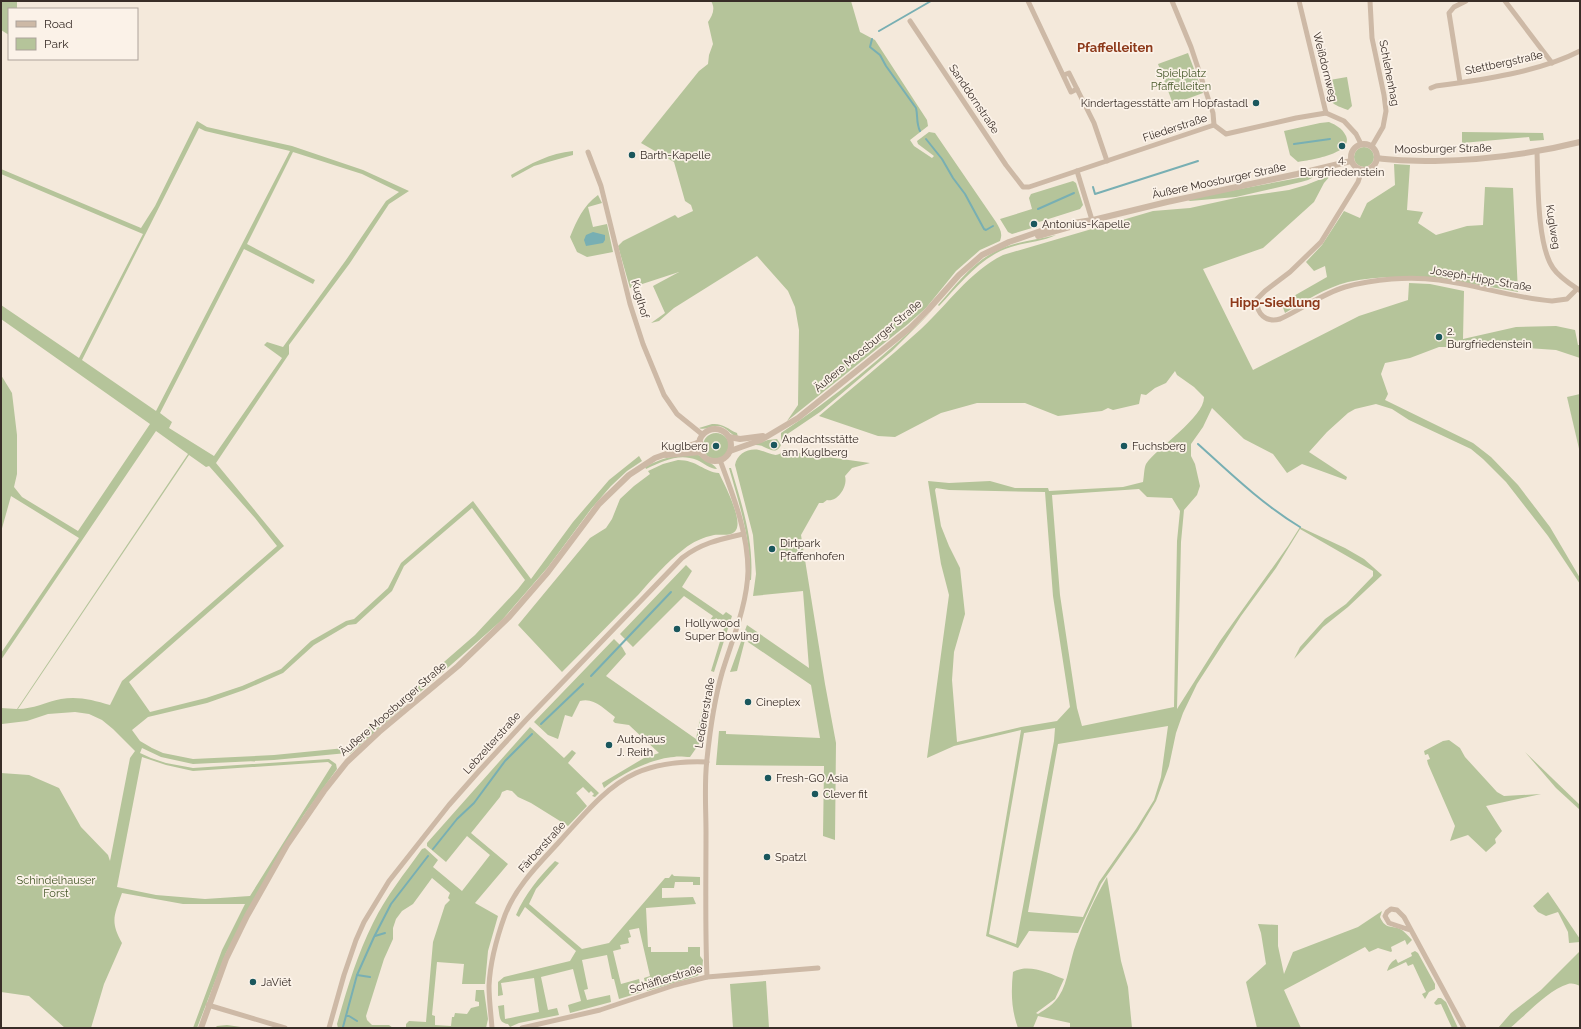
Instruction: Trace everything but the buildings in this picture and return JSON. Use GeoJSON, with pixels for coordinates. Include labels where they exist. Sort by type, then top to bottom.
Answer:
{"type":"FeatureCollection","features":[{"type":"Feature","properties":{"kind":"street"},"geometry":{"type":"LineString","coordinates":[[1028,1],[1071,92],[1077,90],[1094,124],[1107,161]]}},
{"type":"Feature","properties":{"kind":"street"},"geometry":{"type":"LineString","coordinates":[[1172,1],[1191,47],[1213,113],[1214,125]]}},
{"type":"Feature","properties":{"kind":"street","name":"Weißdornweg"},"geometry":{"type":"LineString","coordinates":[[1299,1],[1326,113],[1337,117],[1348,124],[1356,134],[1361,144]]}},
{"type":"Feature","properties":{"kind":"street","name":"Schlehenhag"},"geometry":{"type":"LineString","coordinates":[[1370,1],[1372,38],[1386,111],[1383,127],[1372,146]]}},
{"type":"Feature","properties":{"kind":"street","name":"Stettbergstraße"},"geometry":{"type":"LineString","coordinates":[[1460,82],[1449,13],[1454,7],[1466,1]]}},
{"type":"Feature","properties":{"kind":"street","name":"Stettbergstraße"},"geometry":{"type":"LineString","coordinates":[[1505,1],[1552,63]]}},
{"type":"Feature","properties":{"kind":"street","name":"Sanddornstraße"},"geometry":{"type":"LineString","coordinates":[[910,21],[1005,163],[1023,187]]}},
{"type":"Feature","properties":{"kind":"street","name":"Stettbergstraße"},"geometry":{"type":"LineString","coordinates":[[1431,88],[1552,63],[1580,51]]}},
{"type":"Feature","properties":{"kind":"street","name":"Fliederstraße"},"geometry":{"type":"LineString","coordinates":[[1023,187],[1029,187],[1214,125],[1226,134],[1296,118],[1326,113]]}},
{"type":"Feature","properties":{"kind":"street","name":"Moosburger Straße"},"geometry":{"type":"LineString","coordinates":[[1377,158],[1407,161],[1457,161],[1490,159],[1537,152],[1580,142]]}},
{"type":"Feature","properties":{"kind":"street"},"geometry":{"type":"LineString","coordinates":[[1368,144],[1372,146],[1375,150],[1377,158],[1372,167],[1362,170],[1355,167],[1351,161],[1350,154],[1355,146],[1368,144]]}},
{"type":"Feature","properties":{"kind":"street","name":"Kuglhof"},"geometry":{"type":"LineString","coordinates":[[588,152],[601,186],[630,304],[643,344],[668,402],[674,411],[703,435]]}},
{"type":"Feature","properties":{"kind":"street","name":"Kuglweg"},"geometry":{"type":"LineString","coordinates":[[1537,152],[1540,213],[1547,256],[1554,270],[1579,290]]}},
{"type":"Feature","properties":{"kind":"street","name":"Äußere Moosburger Straße"},"geometry":{"type":"LineString","coordinates":[[720,460],[730,451],[761,440],[798,418],[910,328],[959,275],[973,262],[990,251],[1013,241],[1057,232],[1092,220],[1351,161]]}},
{"type":"Feature","properties":{"kind":"street","name":"Joseph-Hipp-Straße"},"geometry":{"type":"LineString","coordinates":[[1362,170],[1358,182],[1320,242],[1290,272],[1257,299],[1258,308],[1263,317],[1270,320],[1280,319],[1334,291],[1371,281],[1414,279],[1440,280],[1552,301],[1567,299],[1579,290]]}},
{"type":"Feature","properties":{"kind":"street"},"geometry":{"type":"LineString","coordinates":[[1077,171],[1092,220]]}},
{"type":"Feature","properties":{"kind":"street","name":"Äußere Moosburger Straße"},"geometry":{"type":"LineString","coordinates":[[703,435],[710,430],[719,430],[727,434],[729,437],[740,439],[770,435]]}},
{"type":"Feature","properties":{"kind":"street"},"geometry":{"type":"LineString","coordinates":[[703,435],[700,442],[701,452],[709,460],[720,460]]}},
{"type":"Feature","properties":{"kind":"street"},"geometry":{"type":"LineString","coordinates":[[729,437],[731,446],[730,451]]}},
{"type":"Feature","properties":{"kind":"street","name":"Äußere Moosburger Straße"},"geometry":{"type":"LineString","coordinates":[[200,1028],[226,959],[247,916],[287,845],[335,776],[363,747],[458,666],[509,618],[548,572],[589,517],[612,490],[628,475],[644,464],[700,442]]}},
{"type":"Feature","properties":{"kind":"street","name":"Äußere Moosburger Straße"},"geometry":{"type":"LineString","coordinates":[[665,455],[701,452]]}},
{"type":"Feature","properties":{"kind":"street","name":"Ledererstraße"},"geometry":{"type":"LineString","coordinates":[[707,977],[705,917],[707,762],[711,728],[718,691],[740,616],[748,570],[741,520],[720,460]]}},
{"type":"Feature","properties":{"kind":"street","name":"Lebzelterstraße"},"geometry":{"type":"LineString","coordinates":[[329,1028],[344,975],[364,922],[389,881],[449,805],[527,719],[682,558],[701,545],[743,534]]}},
{"type":"Feature","properties":{"kind":"street","name":"Färberstraße"},"geometry":{"type":"LineString","coordinates":[[492,1028],[489,982],[495,949],[508,910],[529,875],[605,794],[624,780],[655,766],[682,762],[707,762]]}},
{"type":"Feature","properties":{"kind":"street"},"geometry":{"type":"LineString","coordinates":[[1410,930],[1390,923],[1386,918],[1386,914],[1391,909],[1395,909],[1404,917],[1464,1028]]}},
{"type":"Feature","properties":{"kind":"street","name":"Schäfflerstraße"},"geometry":{"type":"LineString","coordinates":[[522,1028],[600,1010],[675,985],[707,977],[818,968]]}},
{"type":"Feature","properties":{"kind":"street"},"geometry":{"type":"LineString","coordinates":[[208,1005],[285,1028]]}},
{"type":"Feature","properties":{"kind":"green space"},"geometry":{"type":"Polygon","coordinates":[[[1,1],[17,1],[17,8],[8,8],[8,34],[1,30],[1,1]]]}},
{"type":"Feature","properties":{"kind":"green space"},"geometry":{"type":"Polygon","coordinates":[[[711,1],[851,1],[860,32],[875,40],[927,120],[928,126],[910,140],[914,146],[932,158],[934,156],[918,144],[917,141],[929,132],[935,133],[996,222],[1001,233],[1000,241],[980,250],[956,271],[926,308],[908,324],[787,421],[798,405],[799,330],[795,307],[788,291],[757,256],[674,308],[659,321],[651,323],[665,313],[653,286],[679,272],[630,288],[618,246],[623,241],[675,215],[678,218],[693,211],[691,205],[685,201],[674,162],[641,143],[699,71],[708,64],[709,55],[713,44],[708,22],[713,10],[711,1]]]}},
{"type":"Feature","properties":{"kind":"green space","name":"Spielplatz Pfaffelleiten"},"geometry":{"type":"Polygon","coordinates":[[[1188,53],[1203,93],[1173,104],[1158,64],[1188,53]]]}},
{"type":"Feature","properties":{"kind":"green space"},"geometry":{"type":"Polygon","coordinates":[[[1347,77],[1352,106],[1348,110],[1330,100],[1324,81],[1347,77]]]}},
{"type":"Feature","properties":{"kind":"green space","name":"Schindelhauser Forst"},"geometry":{"type":"Polygon","coordinates":[[[197,121],[207,127],[292,146],[363,170],[409,191],[389,204],[350,263],[289,345],[289,354],[216,463],[284,546],[129,682],[150,712],[206,698],[242,686],[281,669],[311,641],[346,621],[354,619],[388,588],[401,563],[473,501],[531,579],[573,522],[609,480],[639,456],[642,461],[627,471],[611,486],[591,509],[548,567],[502,620],[350,754],[193,764],[161,757],[142,748],[140,753],[151,758],[166,763],[193,768],[329,759],[336,764],[337,769],[304,815],[274,863],[226,953],[197,1028],[193,1028],[222,950],[245,904],[183,904],[122,893],[114,918],[116,929],[122,943],[104,984],[91,1028],[65,1028],[29,996],[1,992],[1,773],[29,775],[59,788],[81,827],[108,855],[110,861],[130,758],[135,751],[102,720],[89,714],[75,712],[48,714],[27,721],[2,724],[1,708],[17,709],[188,454],[156,431],[1,660],[1,653],[79,538],[11,496],[1,532],[1,375],[12,393],[17,435],[17,474],[14,487],[22,497],[78,531],[150,424],[1,319],[1,305],[79,358],[143,234],[1,174],[1,169],[141,228],[155,206],[197,121]],[[199,128],[82,360],[156,411],[290,151],[205,131],[199,128]],[[293,152],[247,244],[315,280],[313,284],[244,249],[160,413],[172,422],[169,428],[214,456],[282,358],[264,345],[267,342],[283,347],[346,260],[386,201],[399,192],[362,174],[293,152]],[[189,455],[18,709],[29,708],[67,698],[86,699],[110,705],[122,681],[277,546],[255,518],[209,466],[206,467],[189,455]],[[472,508],[404,566],[392,591],[356,624],[348,625],[314,645],[283,673],[244,690],[207,703],[148,717],[132,730],[140,741],[152,748],[163,753],[193,759],[274,755],[345,748],[475,635],[525,580],[472,508]],[[142,757],[117,887],[156,895],[205,899],[250,896],[332,765],[328,762],[193,771],[166,765],[142,757]]]}},
{"type":"Feature","properties":{"kind":"green space"},"geometry":{"type":"Polygon","coordinates":[[[1329,122],[1339,127],[1346,136],[1347,142],[1343,147],[1337,152],[1320,158],[1298,162],[1290,155],[1284,131],[1329,122]]]}},
{"type":"Feature","properties":{"kind":"green space"},"geometry":{"type":"Polygon","coordinates":[[[1462,132],[1543,133],[1544,140],[1530,141],[1529,137],[1462,143],[1462,132]]]}},
{"type":"Feature","properties":{"kind":"green space"},"geometry":{"type":"Polygon","coordinates":[[[1364,147],[1371,150],[1374,157],[1371,164],[1364,167],[1357,164],[1354,157],[1357,150],[1364,147]]]}},
{"type":"Feature","properties":{"kind":"green space"},"geometry":{"type":"Polygon","coordinates":[[[573,151],[573,155],[534,166],[512,178],[511,175],[540,160],[556,154],[573,151]]]}},
{"type":"Feature","properties":{"kind":"green space"},"geometry":{"type":"Polygon","coordinates":[[[1394,164],[1410,165],[1407,210],[1423,212],[1418,223],[1436,235],[1467,226],[1483,225],[1485,187],[1513,188],[1518,292],[1455,281],[1411,277],[1390,277],[1348,282],[1315,295],[1285,313],[1281,302],[1327,277],[1325,266],[1314,271],[1306,262],[1322,245],[1344,211],[1360,218],[1367,203],[1395,185],[1394,164]]]}},
{"type":"Feature","properties":{"kind":"green space"},"geometry":{"type":"Polygon","coordinates":[[[1320,174],[1301,182],[1236,197],[1190,201],[1186,199],[1320,174]]]}},
{"type":"Feature","properties":{"kind":"green space"},"geometry":{"type":"Polygon","coordinates":[[[1331,175],[1324,183],[1314,202],[1263,248],[1203,269],[1253,370],[1359,316],[1408,300],[1409,283],[1430,284],[1464,291],[1463,339],[1516,327],[1556,326],[1575,330],[1578,345],[1580,345],[1580,358],[1556,350],[1514,347],[1439,347],[1410,358],[1385,363],[1381,374],[1388,394],[1385,400],[1473,443],[1491,457],[1518,485],[1550,527],[1580,578],[1580,584],[1548,536],[1506,482],[1483,459],[1471,449],[1409,420],[1392,409],[1376,404],[1355,409],[1348,413],[1327,432],[1309,452],[1347,477],[1346,480],[1302,464],[1287,473],[1273,454],[1244,439],[1212,408],[1203,427],[1191,444],[1191,456],[1195,464],[1200,486],[1197,495],[1184,510],[1181,542],[1177,709],[1220,641],[1300,527],[1345,548],[1364,559],[1382,575],[1348,607],[1323,627],[1294,659],[1300,647],[1325,619],[1346,604],[1373,576],[1373,571],[1300,529],[1276,568],[1241,616],[1197,684],[1183,713],[1176,733],[1169,766],[1156,801],[1138,831],[1101,884],[1078,933],[1029,931],[1018,948],[986,936],[1021,730],[954,746],[927,758],[949,595],[941,564],[928,481],[949,483],[990,481],[1015,488],[1048,488],[1049,491],[1123,487],[1143,482],[1146,464],[1197,414],[1204,397],[1194,387],[1177,375],[1175,371],[1166,383],[1155,388],[1146,395],[1141,394],[1139,404],[1113,410],[1108,408],[1102,411],[1058,416],[1025,403],[977,403],[941,413],[895,437],[878,436],[819,416],[921,329],[969,279],[991,262],[1003,255],[1153,211],[1190,208],[1240,197],[1289,190],[1331,175]],[[936,488],[935,490],[941,526],[960,568],[965,614],[954,652],[952,680],[957,742],[1021,727],[1057,721],[1070,707],[1053,596],[1045,492],[949,490],[936,488]],[[1139,489],[1052,495],[1060,595],[1077,708],[1082,726],[1174,707],[1177,541],[1180,511],[1172,498],[1147,497],[1139,489]],[[1168,726],[1058,744],[1028,912],[1083,917],[1099,882],[1136,829],[1154,800],[1161,777],[1168,726]],[[1055,728],[1024,733],[989,934],[1016,944],[1054,741],[1055,728]]]}},
{"type":"Feature","properties":{"kind":"green space"},"geometry":{"type":"Polygon","coordinates":[[[1073,181],[1076,183],[1083,205],[1080,209],[1039,222],[1036,219],[1031,220],[1032,228],[1012,234],[1008,232],[1000,219],[1032,209],[1029,198],[1031,194],[1073,181]]]}},
{"type":"Feature","properties":{"kind":"green space"},"geometry":{"type":"Polygon","coordinates":[[[598,195],[602,203],[588,207],[593,227],[607,224],[613,252],[587,257],[577,252],[570,237],[584,209],[598,195]]]}},
{"type":"Feature","properties":{"kind":"green space"},"geometry":{"type":"Polygon","coordinates":[[[1056,235],[1000,251],[981,264],[963,280],[939,306],[938,305],[971,269],[994,252],[1016,244],[1056,235]]]}},
{"type":"Feature","properties":{"kind":"green space"},"geometry":{"type":"Polygon","coordinates":[[[931,312],[892,351],[820,412],[786,435],[783,443],[781,440],[781,433],[820,406],[858,376],[931,312]]]}},
{"type":"Feature","properties":{"kind":"green space"},"geometry":{"type":"Polygon","coordinates":[[[1580,394],[1580,453],[1567,397],[1580,394]]]}},
{"type":"Feature","properties":{"kind":"green space"},"geometry":{"type":"Polygon","coordinates":[[[712,424],[719,424],[737,433],[738,437],[721,426],[704,429],[699,428],[712,424]]]}},
{"type":"Feature","properties":{"kind":"green space"},"geometry":{"type":"Polygon","coordinates":[[[716,433],[725,437],[729,446],[725,455],[716,459],[707,455],[703,446],[707,437],[716,433]]]}},
{"type":"Feature","properties":{"kind":"green space"},"geometry":{"type":"Polygon","coordinates":[[[777,439],[781,445],[778,450],[771,450],[760,445],[753,445],[768,440],[777,439]]]}},
{"type":"Feature","properties":{"kind":"green space"},"geometry":{"type":"Polygon","coordinates":[[[784,448],[799,453],[870,463],[852,468],[845,476],[846,480],[844,489],[835,498],[819,503],[801,535],[836,743],[835,840],[823,836],[824,766],[716,765],[719,731],[726,731],[726,734],[820,738],[811,685],[745,640],[737,671],[730,672],[747,625],[809,668],[803,591],[753,596],[756,574],[753,535],[735,465],[738,458],[747,451],[759,450],[776,455],[782,452],[784,448]]]}},
{"type":"Feature","properties":{"kind":"green space"},"geometry":{"type":"Polygon","coordinates":[[[697,454],[717,469],[709,467],[697,460],[684,457],[671,459],[646,469],[645,467],[670,457],[697,454]]]}},
{"type":"Feature","properties":{"kind":"green space"},"geometry":{"type":"Polygon","coordinates":[[[678,460],[690,462],[709,471],[719,473],[735,510],[737,518],[736,530],[732,534],[714,535],[702,538],[678,554],[660,570],[639,594],[562,672],[518,625],[590,538],[606,528],[612,519],[620,499],[650,474],[648,471],[663,464],[678,460]]]}},
{"type":"Feature","properties":{"kind":"green space"},"geometry":{"type":"Polygon","coordinates":[[[729,468],[731,468],[739,495],[749,537],[751,551],[751,580],[747,537],[729,468]]]}},
{"type":"Feature","properties":{"kind":"green space"},"geometry":{"type":"Polygon","coordinates":[[[686,565],[692,571],[682,587],[723,615],[726,612],[732,616],[714,672],[711,671],[725,625],[716,618],[708,628],[705,627],[713,616],[684,596],[633,647],[620,634],[686,565]]]}},
{"type":"Feature","properties":{"kind":"green space"},"geometry":{"type":"Polygon","coordinates":[[[614,639],[622,647],[626,654],[606,676],[696,739],[704,699],[707,701],[699,744],[690,757],[656,760],[628,772],[604,788],[602,783],[644,758],[659,753],[629,725],[615,723],[613,721],[615,717],[599,704],[590,701],[580,701],[572,717],[565,715],[558,739],[548,735],[534,722],[614,639]]]}},
{"type":"Feature","properties":{"kind":"green space"},"geometry":{"type":"Polygon","coordinates":[[[530,727],[564,758],[572,750],[576,753],[568,763],[599,793],[595,797],[592,796],[594,794],[591,791],[589,793],[583,787],[576,793],[587,806],[568,826],[531,803],[518,797],[512,791],[507,790],[502,792],[500,797],[471,833],[508,864],[475,903],[498,916],[488,951],[485,984],[462,984],[464,964],[437,962],[432,1015],[435,1016],[435,1025],[451,1026],[452,1017],[454,1017],[455,1013],[467,1014],[471,1008],[479,1006],[479,1002],[475,1001],[476,990],[484,990],[488,1019],[486,1028],[406,1028],[406,1024],[409,1021],[426,1022],[433,942],[445,905],[450,900],[448,898],[450,893],[432,878],[413,904],[402,911],[396,919],[393,928],[393,939],[384,959],[366,1016],[367,1020],[372,1025],[389,1025],[393,1028],[338,1028],[337,1024],[349,985],[367,935],[384,903],[422,849],[425,848],[438,860],[433,867],[462,891],[490,855],[467,836],[446,862],[427,846],[427,843],[530,727]]]}},
{"type":"Feature","properties":{"kind":"green space"},"geometry":{"type":"Polygon","coordinates":[[[1449,740],[1460,748],[1465,757],[1497,792],[1504,796],[1541,794],[1486,806],[1502,831],[1495,839],[1496,843],[1486,852],[1468,835],[1450,841],[1455,826],[1428,764],[1427,760],[1430,759],[1428,754],[1425,755],[1424,751],[1443,741],[1449,740]]]}},
{"type":"Feature","properties":{"kind":"green space"},"geometry":{"type":"Polygon","coordinates":[[[1525,752],[1580,805],[1580,810],[1556,788],[1525,752]]]}},
{"type":"Feature","properties":{"kind":"green space"},"geometry":{"type":"Polygon","coordinates":[[[555,861],[559,863],[536,889],[529,904],[582,949],[609,943],[665,878],[669,878],[672,874],[674,876],[700,877],[700,885],[693,885],[693,882],[675,882],[674,888],[662,888],[662,898],[693,897],[696,904],[646,908],[648,947],[651,947],[651,952],[688,952],[688,947],[700,947],[700,956],[703,960],[702,971],[697,976],[647,991],[644,978],[650,976],[639,928],[629,930],[631,937],[628,938],[629,943],[620,945],[621,949],[613,951],[621,984],[639,979],[642,992],[619,999],[614,979],[612,979],[607,955],[582,960],[588,989],[584,990],[587,1000],[610,995],[611,1002],[570,1013],[568,1005],[581,1001],[573,969],[541,977],[548,1010],[557,1008],[559,1015],[519,1023],[510,1027],[508,1024],[502,1022],[498,1006],[504,1005],[505,1019],[539,1012],[534,978],[501,983],[503,995],[498,996],[498,982],[504,977],[570,961],[576,951],[525,907],[519,917],[516,915],[533,886],[555,861]]]}},
{"type":"Feature","properties":{"kind":"green space"},"geometry":{"type":"Polygon","coordinates":[[[1107,877],[1121,961],[1128,987],[1132,1028],[1070,1028],[1070,1023],[1038,1016],[1033,1028],[1018,1028],[1012,1000],[1013,972],[1025,968],[1038,970],[1064,979],[1055,999],[1036,1013],[1038,1014],[1055,1001],[1065,984],[1074,950],[1083,927],[1094,901],[1107,877]]]}},
{"type":"Feature","properties":{"kind":"green space"},"geometry":{"type":"Polygon","coordinates":[[[1548,892],[1580,939],[1580,942],[1569,943],[1568,932],[1558,912],[1546,916],[1538,912],[1533,906],[1548,892]]]}},
{"type":"Feature","properties":{"kind":"green space"},"geometry":{"type":"Polygon","coordinates":[[[1382,911],[1380,917],[1387,926],[1402,930],[1412,940],[1407,945],[1405,940],[1391,947],[1391,952],[1378,948],[1369,952],[1365,947],[1284,990],[1301,1028],[1257,1028],[1246,982],[1266,964],[1258,924],[1278,925],[1278,946],[1284,974],[1293,952],[1358,927],[1382,911]]]}},
{"type":"Feature","properties":{"kind":"green space"},"geometry":{"type":"Polygon","coordinates":[[[1415,951],[1418,953],[1435,984],[1435,989],[1429,992],[1425,999],[1422,994],[1426,992],[1413,964],[1408,966],[1406,962],[1387,971],[1390,964],[1394,960],[1396,959],[1398,963],[1412,956],[1411,953],[1415,951]]]}},
{"type":"Feature","properties":{"kind":"green space"},"geometry":{"type":"Polygon","coordinates":[[[1580,951],[1580,986],[1576,984],[1568,984],[1553,991],[1510,1028],[1498,1028],[1511,1013],[1541,990],[1580,951]]]}},
{"type":"Feature","properties":{"kind":"green space"},"geometry":{"type":"Polygon","coordinates":[[[766,981],[769,1028],[733,1028],[730,984],[766,981]]]}},
{"type":"Feature","properties":{"kind":"green space"},"geometry":{"type":"Polygon","coordinates":[[[1438,998],[1441,998],[1446,1002],[1458,1028],[1452,1028],[1441,1004],[1436,1005],[1434,1003],[1438,998]]]}},
{"type":"Feature","properties":{"kind":"green space"},"geometry":{"type":"Polygon","coordinates":[[[227,1025],[248,1028],[215,1028],[217,1026],[227,1025]]]}},
{"type":"Feature","properties":{"kind":"water"},"geometry":{"type":"Polygon","coordinates":[[[593,232],[605,235],[605,240],[603,243],[586,246],[584,240],[586,235],[593,232]]]}},
{"type":"Feature","properties":{"kind":"waterway"},"geometry":{"type":"LineString","coordinates":[[879,31],[931,1]]}},
{"type":"Feature","properties":{"kind":"waterway"},"geometry":{"type":"LineString","coordinates":[[872,39],[870,47],[880,55],[886,66],[916,108],[920,131]]}},
{"type":"Feature","properties":{"kind":"waterway"},"geometry":{"type":"LineString","coordinates":[[926,139],[942,159],[953,178],[965,194],[984,229],[986,230],[993,226]]}},
{"type":"Feature","properties":{"kind":"waterway"},"geometry":{"type":"LineString","coordinates":[[1294,144],[1330,139]]}},
{"type":"Feature","properties":{"kind":"waterway"},"geometry":{"type":"LineString","coordinates":[[1093,187],[1095,194],[1198,161]]}},
{"type":"Feature","properties":{"kind":"waterway"},"geometry":{"type":"LineString","coordinates":[[1038,209],[1074,193]]}},
{"type":"Feature","properties":{"kind":"waterway"},"geometry":{"type":"LineString","coordinates":[[1198,444],[1259,498],[1300,527]]}},
{"type":"Feature","properties":{"kind":"waterway"},"geometry":{"type":"LineString","coordinates":[[591,676],[671,592]]}},
{"type":"Feature","properties":{"kind":"waterway"},"geometry":{"type":"LineString","coordinates":[[541,724],[583,684]]}},
{"type":"Feature","properties":{"kind":"waterway"},"geometry":{"type":"LineString","coordinates":[[433,849],[457,819],[474,803],[505,761],[532,734]]}},
{"type":"Feature","properties":{"kind":"waterway"},"geometry":{"type":"LineString","coordinates":[[343,1027],[357,975],[374,937],[391,904],[428,856]]}},
{"type":"Feature","properties":{"kind":"waterway"},"geometry":{"type":"LineString","coordinates":[[375,936],[385,933]]}},
{"type":"Feature","properties":{"kind":"waterway"},"geometry":{"type":"LineString","coordinates":[[357,975],[370,977]]}},
{"type":"Feature","properties":{"kind":"waterway"},"geometry":{"type":"LineString","coordinates":[[347,1016],[357,1021]]}},
{"type":"Feature","properties":{"kind":"place","name":"Kindertagesstätte am Hopfastadl"},"geometry":{"type":"Point","coordinates":[1256,103]}},
{"type":"Feature","properties":{"kind":"place","name":"4. Burgfriedenstein"},"geometry":{"type":"Point","coordinates":[1342,146]}},
{"type":"Feature","properties":{"kind":"place","name":"Barth-Kapelle"},"geometry":{"type":"Point","coordinates":[632,155]}},
{"type":"Feature","properties":{"kind":"place","name":"Antonius-Kapelle"},"geometry":{"type":"Point","coordinates":[1034,224]}},
{"type":"Feature","properties":{"kind":"place","name":"2. Burgfriedenstein"},"geometry":{"type":"Point","coordinates":[1439,337]}},
{"type":"Feature","properties":{"kind":"place","name":"Andachtsstätte am Kuglberg"},"geometry":{"type":"Point","coordinates":[774,445]}},
{"type":"Feature","properties":{"kind":"place","name":"Kuglberg"},"geometry":{"type":"Point","coordinates":[716,446]}},
{"type":"Feature","properties":{"kind":"place","name":"Fuchsberg"},"geometry":{"type":"Point","coordinates":[1124,446]}},
{"type":"Feature","properties":{"kind":"place","name":"Dirtpark Pfaffenhofen"},"geometry":{"type":"Point","coordinates":[772,549]}},
{"type":"Feature","properties":{"kind":"place","name":"Hollywood Super Bowling"},"geometry":{"type":"Point","coordinates":[677,629]}},
{"type":"Feature","properties":{"kind":"place","name":"Cineplex"},"geometry":{"type":"Point","coordinates":[748,702]}},
{"type":"Feature","properties":{"kind":"place","name":"Autohaus J. Reith"},"geometry":{"type":"Point","coordinates":[609,745]}},
{"type":"Feature","properties":{"kind":"place","name":"Fresh-GO Asia"},"geometry":{"type":"Point","coordinates":[768,778]}},
{"type":"Feature","properties":{"kind":"place","name":"Clever fit"},"geometry":{"type":"Point","coordinates":[815,794]}},
{"type":"Feature","properties":{"kind":"place","name":"Spatzl"},"geometry":{"type":"Point","coordinates":[767,857]}},
{"type":"Feature","properties":{"kind":"place","name":"JaViêt"},"geometry":{"type":"Point","coordinates":[253,982]}},
{"type":"Feature","properties":{"kind":"district","name":"Pfaffelleiten"},"geometry":{"type":"Point","coordinates":[1115,47]}},
{"type":"Feature","properties":{"kind":"district","name":"Hipp-Siedlung"},"geometry":{"type":"Point","coordinates":[1275,302]}}]}
